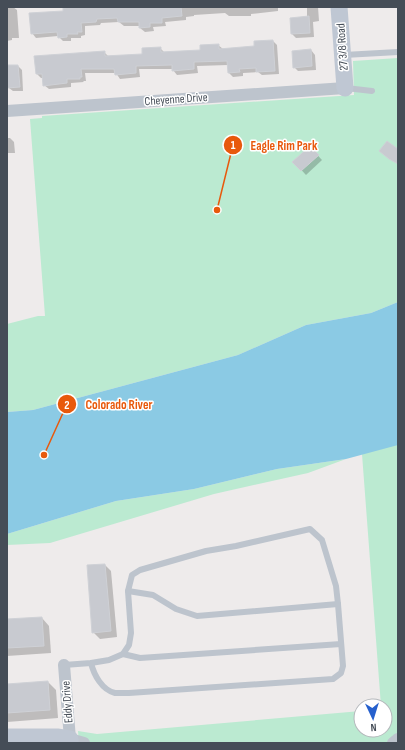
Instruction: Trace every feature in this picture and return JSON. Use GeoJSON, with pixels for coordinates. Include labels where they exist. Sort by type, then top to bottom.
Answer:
{"type":"FeatureCollection","features":[{"type":"Feature","properties":{"kind":"street","name":"27 3/8 Road"},"geometry":{"type":"LineString","coordinates":[[339,7],[345,88]]}},
{"type":"Feature","properties":{"kind":"street","name":"Cheyenne Drive"},"geometry":{"type":"LineString","coordinates":[[7,111],[345,88]]}},
{"type":"Feature","properties":{"kind":"street","name":"Eddy Drive"},"geometry":{"type":"LineString","coordinates":[[64,665],[75,742]]}},
{"type":"Feature","properties":{"kind":"street"},"geometry":{"type":"LineString","coordinates":[[7,738],[57,737],[75,742]]}},
{"type":"Feature","properties":{"kind":"street"},"geometry":{"type":"LineString","coordinates":[[393,743],[398,739]]}},
{"type":"Feature","properties":{"kind":"lane"},"geometry":{"type":"LineString","coordinates":[[343,56],[398,52]]}},
{"type":"Feature","properties":{"kind":"lane"},"geometry":{"type":"LineString","coordinates":[[345,88],[372,91]]}},
{"type":"Feature","properties":{"kind":"lane"},"geometry":{"type":"LineString","coordinates":[[64,665],[109,660],[123,654],[129,645],[131,633],[128,591],[132,575],[140,570],[206,550],[236,546],[310,529],[322,540],[336,586],[343,666],[341,673],[333,679],[129,693],[114,692],[102,685],[94,675],[91,663]]}},
{"type":"Feature","properties":{"kind":"lane"},"geometry":{"type":"LineString","coordinates":[[128,591],[153,595],[176,609],[197,616],[338,604]]}},
{"type":"Feature","properties":{"kind":"lane"},"geometry":{"type":"LineString","coordinates":[[123,654],[140,658],[341,644]]}},
{"type":"Feature","properties":{"kind":"green space"},"geometry":{"type":"Polygon","coordinates":[[[398,58],[398,302],[371,313],[306,325],[238,355],[33,410],[7,412],[7,324],[38,316],[45,316],[30,119],[42,118],[42,116],[354,95],[353,61],[398,58]]]}},
{"type":"Feature","properties":{"kind":"green space"},"geometry":{"type":"Polygon","coordinates":[[[398,444],[398,743],[79,743],[78,731],[97,734],[353,712],[353,738],[393,738],[393,698],[380,698],[362,454],[398,444]]]}},
{"type":"Feature","properties":{"kind":"green space"},"geometry":{"type":"Polygon","coordinates":[[[346,459],[308,473],[214,494],[50,543],[7,545],[7,534],[116,501],[194,489],[277,469],[346,459]]]}},
{"type":"Feature","properties":{"kind":"water"},"geometry":{"type":"Polygon","coordinates":[[[398,302],[398,445],[346,459],[277,469],[194,489],[116,501],[7,534],[7,412],[33,410],[238,355],[306,325],[371,313],[398,302]]]}},
{"type":"Feature","properties":{"kind":"building"},"geometry":{"type":"Polygon","coordinates":[[[181,7],[182,16],[162,18],[162,23],[150,23],[150,27],[139,28],[139,22],[118,22],[117,18],[97,19],[96,22],[81,23],[82,32],[77,32],[78,34],[67,34],[67,37],[58,38],[57,32],[31,34],[29,13],[63,11],[63,8],[181,7]]]}},
{"type":"Feature","properties":{"kind":"building"},"geometry":{"type":"Polygon","coordinates":[[[309,16],[310,33],[291,34],[290,18],[309,16]]]}},
{"type":"Feature","properties":{"kind":"building"},"geometry":{"type":"Polygon","coordinates":[[[273,40],[275,71],[256,72],[256,68],[239,69],[240,72],[228,73],[227,61],[194,62],[194,69],[172,71],[172,65],[136,66],[136,73],[115,75],[114,69],[81,69],[82,77],[80,77],[80,79],[67,79],[67,83],[43,86],[42,74],[36,74],[34,56],[105,51],[105,56],[142,54],[142,48],[161,47],[161,52],[200,50],[200,45],[219,44],[219,49],[254,46],[254,41],[273,40]]]}},
{"type":"Feature","properties":{"kind":"building"},"geometry":{"type":"Polygon","coordinates":[[[311,49],[312,66],[293,68],[292,51],[311,49]]]}},
{"type":"Feature","properties":{"kind":"building"},"geometry":{"type":"Polygon","coordinates":[[[7,65],[18,65],[20,87],[7,88],[7,65]]]}},
{"type":"Feature","properties":{"kind":"building"},"geometry":{"type":"Polygon","coordinates":[[[387,141],[398,149],[398,164],[379,151],[387,141]]]}},
{"type":"Feature","properties":{"kind":"building"},"geometry":{"type":"Polygon","coordinates":[[[310,146],[319,155],[301,171],[292,162],[310,146]]]}},
{"type":"Feature","properties":{"kind":"building"},"geometry":{"type":"Polygon","coordinates":[[[105,564],[111,631],[92,633],[87,565],[105,564]]]}},
{"type":"Feature","properties":{"kind":"building"},"geometry":{"type":"Polygon","coordinates":[[[42,617],[44,646],[7,648],[7,619],[42,617]]]}},
{"type":"Feature","properties":{"kind":"building"},"geometry":{"type":"Polygon","coordinates":[[[48,681],[50,710],[7,713],[7,684],[48,681]]]}},
{"type":"Feature","properties":{"kind":"place","name":"Eagle Rim Park"},"geometry":{"type":"Point","coordinates":[217,210]}},
{"type":"Feature","properties":{"kind":"place","name":"Colorado River"},"geometry":{"type":"Point","coordinates":[44,455]}}]}
